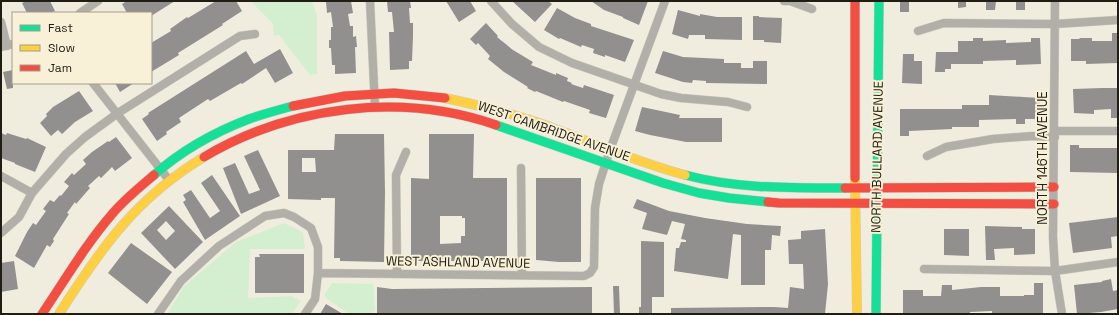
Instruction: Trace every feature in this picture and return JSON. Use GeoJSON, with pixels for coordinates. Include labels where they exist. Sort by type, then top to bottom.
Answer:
{"type":"FeatureCollection","features":[{"type":"Feature","properties":{"kind":"street"},"geometry":{"type":"LineString","coordinates":[[82,12],[98,1]]}},
{"type":"Feature","properties":{"kind":"street"},"geometry":{"type":"LineString","coordinates":[[370,1],[375,107]]}},
{"type":"Feature","properties":{"kind":"street"},"geometry":{"type":"LineString","coordinates":[[491,1],[512,24],[539,47],[572,63],[661,94],[681,98],[728,102],[747,107]]}},
{"type":"Feature","properties":{"kind":"street"},"geometry":{"type":"LineString","coordinates":[[606,162],[665,1]]}},
{"type":"Feature","properties":{"kind":"street"},"geometry":{"type":"LineString","coordinates":[[784,1],[790,1],[812,9]]}},
{"type":"Feature","properties":{"kind":"street","name":"NORTH BULLARD AVENUE"},"geometry":{"type":"LineString","coordinates":[[855,1],[857,314]]}},
{"type":"Feature","properties":{"kind":"street","name":"NORTH BULLARD AVENUE"},"geometry":{"type":"LineString","coordinates":[[876,314],[876,188],[878,179],[879,1]]}},
{"type":"Feature","properties":{"kind":"street","name":"NORTH 146TH AVENUE"},"geometry":{"type":"LineString","coordinates":[[1055,1],[1053,237],[1055,270],[1062,314]]}},
{"type":"Feature","properties":{"kind":"street"},"geometry":{"type":"LineString","coordinates":[[918,31],[944,23],[1055,24],[1118,20]]}},
{"type":"Feature","properties":{"kind":"street"},"geometry":{"type":"LineString","coordinates":[[1,22],[7,46]]}},
{"type":"Feature","properties":{"kind":"street"},"geometry":{"type":"LineString","coordinates":[[1,233],[19,217],[32,193],[66,154],[85,137],[118,113],[240,36],[255,34]]}},
{"type":"Feature","properties":{"kind":"street"},"geometry":{"type":"LineString","coordinates":[[95,84],[169,180]]}},
{"type":"Feature","properties":{"kind":"street","name":"WEST CAMBRIDGE AVENUE"},"geometry":{"type":"LineString","coordinates":[[42,314],[88,244],[108,219],[132,193],[160,169],[212,136],[242,121],[310,101],[335,96],[375,93],[417,94],[476,103],[678,173],[730,184],[772,188],[1054,187]]}},
{"type":"Feature","properties":{"kind":"street","name":"WEST CAMBRIDGE AVENUE"},"geometry":{"type":"LineString","coordinates":[[59,314],[113,235],[140,205],[169,180],[218,149],[259,131],[305,117],[348,109],[398,107],[435,110],[476,118],[663,183],[699,193],[729,198],[779,203],[1054,204]]}},
{"type":"Feature","properties":{"kind":"street"},"geometry":{"type":"LineString","coordinates":[[926,156],[946,148],[993,139],[1118,131]]}},
{"type":"Feature","properties":{"kind":"street"},"geometry":{"type":"LineString","coordinates":[[397,273],[396,175],[406,152]]}},
{"type":"Feature","properties":{"kind":"street","name":"WEST ASHLAND AVENUE"},"geometry":{"type":"LineString","coordinates":[[318,273],[584,276],[590,273],[594,267],[595,208],[599,184],[606,162]]}},
{"type":"Feature","properties":{"kind":"street"},"geometry":{"type":"LineString","coordinates":[[521,168],[522,275]]}},
{"type":"Feature","properties":{"kind":"street"},"geometry":{"type":"LineString","coordinates":[[1,176],[32,193]]}},
{"type":"Feature","properties":{"kind":"street"},"geometry":{"type":"LineString","coordinates":[[158,314],[181,281],[219,246],[265,216],[284,213],[302,221],[311,228],[318,247],[318,273],[315,299],[305,314]]}},
{"type":"Feature","properties":{"kind":"street"},"geometry":{"type":"LineString","coordinates":[[924,269],[1055,270],[1118,262]]}},
{"type":"Feature","properties":{"kind":"green space"},"geometry":{"type":"Polygon","coordinates":[[[251,1],[312,1],[317,16],[317,74],[310,75],[279,35],[274,36],[273,24],[251,1]]]}},
{"type":"Feature","properties":{"kind":"green space"},"geometry":{"type":"Polygon","coordinates":[[[284,223],[303,232],[305,249],[250,249],[248,298],[291,296],[301,301],[292,314],[167,314],[184,286],[236,242],[284,223]]]}},
{"type":"Feature","properties":{"kind":"green space"},"geometry":{"type":"Polygon","coordinates":[[[332,283],[373,284],[375,310],[371,314],[349,314],[327,299],[324,295],[332,283]]]}},
{"type":"Feature","properties":{"kind":"building"},"geometry":{"type":"Polygon","coordinates":[[[26,1],[50,1],[55,11],[26,12],[22,3],[26,1]]]}},
{"type":"Feature","properties":{"kind":"building"},"geometry":{"type":"Polygon","coordinates":[[[127,1],[175,1],[152,15],[152,12],[126,12],[122,4],[127,1]]]}},
{"type":"Feature","properties":{"kind":"building"},"geometry":{"type":"Polygon","coordinates":[[[216,1],[236,1],[242,11],[222,24],[223,25],[178,53],[179,55],[152,71],[152,42],[171,31],[170,29],[187,17],[188,18],[216,1]]]}},
{"type":"Feature","properties":{"kind":"building"},"geometry":{"type":"Polygon","coordinates":[[[351,1],[353,13],[348,14],[350,26],[353,26],[353,37],[356,36],[356,73],[335,74],[335,65],[332,65],[331,48],[329,48],[329,40],[331,40],[331,27],[333,27],[331,12],[327,13],[326,2],[351,1]]]}},
{"type":"Feature","properties":{"kind":"building"},"geometry":{"type":"Polygon","coordinates":[[[387,1],[410,1],[410,23],[413,23],[413,36],[412,61],[409,61],[409,69],[390,70],[389,32],[394,32],[392,12],[388,12],[387,1]]]}},
{"type":"Feature","properties":{"kind":"building"},"geometry":{"type":"Polygon","coordinates":[[[446,1],[470,1],[476,11],[459,22],[446,1]]]}},
{"type":"Feature","properties":{"kind":"building"},"geometry":{"type":"Polygon","coordinates":[[[512,1],[548,1],[552,4],[535,22],[512,1]]]}},
{"type":"Feature","properties":{"kind":"building"},"geometry":{"type":"Polygon","coordinates":[[[591,1],[648,1],[639,25],[604,10],[591,1]]]}},
{"type":"Feature","properties":{"kind":"building"},"geometry":{"type":"Polygon","coordinates":[[[900,1],[909,1],[909,12],[900,12],[900,1]]]}},
{"type":"Feature","properties":{"kind":"building"},"geometry":{"type":"Polygon","coordinates":[[[958,1],[966,1],[966,7],[958,8],[958,1]]]}},
{"type":"Feature","properties":{"kind":"building"},"geometry":{"type":"Polygon","coordinates":[[[986,1],[996,1],[995,10],[986,10],[986,1]]]}},
{"type":"Feature","properties":{"kind":"building"},"geometry":{"type":"Polygon","coordinates":[[[1016,1],[1025,1],[1025,10],[1016,10],[1016,1]]]}},
{"type":"Feature","properties":{"kind":"building"},"geometry":{"type":"Polygon","coordinates":[[[557,8],[575,18],[591,24],[591,26],[634,40],[625,62],[605,55],[605,57],[593,53],[594,49],[582,45],[581,47],[560,38],[559,39],[544,30],[557,8]]]}},
{"type":"Feature","properties":{"kind":"building"},"geometry":{"type":"Polygon","coordinates":[[[678,10],[700,16],[700,14],[717,17],[742,17],[742,40],[705,39],[705,35],[689,35],[688,39],[672,34],[678,10]]]}},
{"type":"Feature","properties":{"kind":"building"},"geometry":{"type":"Polygon","coordinates":[[[753,16],[782,18],[781,43],[753,40],[753,16]]]}},
{"type":"Feature","properties":{"kind":"building"},"geometry":{"type":"Polygon","coordinates":[[[486,23],[498,36],[497,37],[513,50],[533,62],[531,65],[568,78],[567,81],[572,83],[571,84],[583,88],[584,85],[614,95],[606,118],[589,113],[590,110],[564,101],[563,102],[536,91],[535,92],[504,72],[488,59],[490,56],[478,43],[476,45],[470,39],[486,23]]]}},
{"type":"Feature","properties":{"kind":"building"},"geometry":{"type":"Polygon","coordinates":[[[1112,33],[1118,33],[1118,63],[1086,64],[1086,61],[1071,61],[1071,39],[1092,38],[1092,41],[1112,41],[1112,33]]]}},
{"type":"Feature","properties":{"kind":"building"},"geometry":{"type":"Polygon","coordinates":[[[973,38],[983,38],[983,41],[1006,40],[1006,43],[1031,42],[1031,38],[1040,38],[1041,64],[1016,65],[1016,60],[983,61],[983,64],[951,64],[951,69],[945,69],[945,72],[935,72],[936,52],[958,52],[958,41],[973,41],[973,38]]]}},
{"type":"Feature","properties":{"kind":"building"},"geometry":{"type":"Polygon","coordinates":[[[280,49],[293,73],[275,83],[266,68],[242,84],[241,83],[210,101],[208,99],[179,118],[181,122],[166,132],[167,134],[157,141],[142,119],[149,114],[148,113],[246,51],[254,64],[280,49]]]}},
{"type":"Feature","properties":{"kind":"building"},"geometry":{"type":"Polygon","coordinates":[[[663,51],[683,57],[724,59],[724,63],[741,63],[741,68],[753,68],[753,61],[767,61],[767,84],[706,83],[706,81],[693,80],[692,83],[683,82],[655,73],[663,51]]]}},
{"type":"Feature","properties":{"kind":"building"},"geometry":{"type":"Polygon","coordinates":[[[903,54],[914,54],[914,61],[922,61],[922,84],[902,83],[903,54]]]}},
{"type":"Feature","properties":{"kind":"building"},"geometry":{"type":"Polygon","coordinates":[[[12,70],[13,88],[7,89],[3,72],[12,70]]]}},
{"type":"Feature","properties":{"kind":"building"},"geometry":{"type":"Polygon","coordinates":[[[116,84],[132,84],[120,92],[116,84]]]}},
{"type":"Feature","properties":{"kind":"building"},"geometry":{"type":"Polygon","coordinates":[[[1118,88],[1118,118],[1111,118],[1111,109],[1094,110],[1094,114],[1074,113],[1073,89],[1118,88]]]}},
{"type":"Feature","properties":{"kind":"building"},"geometry":{"type":"Polygon","coordinates":[[[79,91],[93,111],[75,122],[62,134],[58,130],[51,136],[40,123],[53,107],[79,91]]]}},
{"type":"Feature","properties":{"kind":"building"},"geometry":{"type":"Polygon","coordinates":[[[989,95],[1040,98],[1040,119],[1025,119],[1025,124],[1016,124],[1016,119],[979,120],[979,127],[952,127],[952,129],[909,131],[909,136],[900,136],[900,109],[962,109],[962,105],[989,105],[989,95]]]}},
{"type":"Feature","properties":{"kind":"building"},"geometry":{"type":"Polygon","coordinates":[[[642,107],[680,115],[679,118],[722,118],[722,142],[686,142],[635,131],[642,107]]]}},
{"type":"Feature","properties":{"kind":"building"},"geometry":{"type":"Polygon","coordinates":[[[1,133],[27,138],[46,147],[35,172],[1,158],[1,133]]]}},
{"type":"Feature","properties":{"kind":"building"},"geometry":{"type":"Polygon","coordinates":[[[335,134],[384,134],[384,262],[340,261],[340,258],[334,258],[335,198],[321,198],[321,200],[288,199],[288,150],[334,150],[335,134]],[[302,158],[302,172],[316,172],[315,158],[302,158]]]}},
{"type":"Feature","properties":{"kind":"building"},"geometry":{"type":"Polygon","coordinates":[[[429,134],[474,134],[473,178],[507,178],[507,261],[411,261],[411,178],[429,179],[429,134]],[[440,216],[440,244],[461,243],[461,236],[465,236],[465,218],[462,218],[462,216],[440,216]]]}},
{"type":"Feature","properties":{"kind":"building"},"geometry":{"type":"Polygon","coordinates":[[[116,137],[132,158],[115,171],[112,167],[101,178],[99,176],[88,186],[90,188],[76,204],[75,202],[67,213],[69,214],[53,239],[54,241],[50,247],[47,245],[34,268],[15,256],[33,223],[36,225],[46,211],[43,209],[50,200],[54,202],[60,195],[61,196],[69,186],[64,182],[72,173],[74,175],[86,164],[83,160],[92,152],[116,137]]]}},
{"type":"Feature","properties":{"kind":"building"},"geometry":{"type":"Polygon","coordinates":[[[1070,145],[1079,145],[1079,148],[1118,148],[1118,173],[1070,172],[1070,145]]]}},
{"type":"Feature","properties":{"kind":"building"},"geometry":{"type":"Polygon","coordinates":[[[258,150],[280,196],[241,214],[223,168],[235,163],[249,194],[260,190],[244,156],[258,150]]]}},
{"type":"Feature","properties":{"kind":"building"},"geometry":{"type":"Polygon","coordinates":[[[212,175],[240,216],[205,240],[183,202],[186,200],[183,195],[191,190],[210,218],[220,211],[201,183],[212,175]]]}},
{"type":"Feature","properties":{"kind":"building"},"geometry":{"type":"Polygon","coordinates":[[[536,178],[581,178],[581,262],[536,260],[536,178]]]}},
{"type":"Feature","properties":{"kind":"building"},"geometry":{"type":"Polygon","coordinates":[[[637,199],[669,211],[705,218],[747,224],[781,226],[780,236],[772,235],[771,250],[765,250],[765,285],[741,285],[741,235],[733,234],[728,279],[674,271],[676,248],[679,248],[681,242],[686,242],[686,240],[681,239],[685,224],[672,221],[667,235],[642,229],[647,213],[633,208],[637,199]]]}},
{"type":"Feature","properties":{"kind":"building"},"geometry":{"type":"Polygon","coordinates":[[[169,206],[203,242],[175,269],[141,233],[169,206]],[[166,221],[157,230],[166,240],[175,231],[166,221]]]}},
{"type":"Feature","properties":{"kind":"building"},"geometry":{"type":"Polygon","coordinates":[[[1118,217],[1118,236],[1111,237],[1112,248],[1073,253],[1069,223],[1118,217]]]}},
{"type":"Feature","properties":{"kind":"building"},"geometry":{"type":"Polygon","coordinates":[[[985,226],[1022,227],[1022,229],[1035,229],[1035,254],[1014,255],[1014,248],[994,249],[995,260],[986,260],[985,226]]]}},
{"type":"Feature","properties":{"kind":"building"},"geometry":{"type":"Polygon","coordinates":[[[825,229],[828,284],[825,314],[671,314],[671,308],[788,308],[790,287],[804,289],[803,264],[789,264],[788,240],[801,239],[801,231],[825,229]]]}},
{"type":"Feature","properties":{"kind":"building"},"geometry":{"type":"Polygon","coordinates":[[[944,229],[969,229],[969,256],[944,255],[944,229]]]}},
{"type":"Feature","properties":{"kind":"building"},"geometry":{"type":"Polygon","coordinates":[[[641,241],[664,242],[664,297],[652,297],[652,314],[639,314],[639,307],[641,307],[641,241]]]}},
{"type":"Feature","properties":{"kind":"building"},"geometry":{"type":"Polygon","coordinates":[[[131,243],[172,272],[147,304],[108,273],[131,243]]]}},
{"type":"Feature","properties":{"kind":"building"},"geometry":{"type":"Polygon","coordinates":[[[259,254],[304,254],[304,293],[255,293],[255,257],[260,257],[259,254]]]}},
{"type":"Feature","properties":{"kind":"building"},"geometry":{"type":"Polygon","coordinates":[[[14,261],[18,289],[1,292],[1,263],[14,261]]]}},
{"type":"Feature","properties":{"kind":"building"},"geometry":{"type":"Polygon","coordinates":[[[1111,279],[1113,291],[1118,290],[1118,309],[1077,314],[1074,285],[1102,282],[1111,279]]]}},
{"type":"Feature","properties":{"kind":"building"},"geometry":{"type":"Polygon","coordinates":[[[1034,283],[1043,283],[1043,314],[992,314],[992,311],[970,312],[970,314],[903,314],[903,290],[923,290],[923,296],[941,296],[942,285],[952,285],[952,290],[1000,287],[1000,296],[1024,296],[1034,295],[1034,283]]]}},
{"type":"Feature","properties":{"kind":"building"},"geometry":{"type":"Polygon","coordinates":[[[613,286],[619,286],[620,314],[614,314],[613,286]]]}},
{"type":"Feature","properties":{"kind":"building"},"geometry":{"type":"Polygon","coordinates":[[[377,287],[392,289],[592,287],[592,314],[377,314],[377,287]]]}},
{"type":"Feature","properties":{"kind":"building"},"geometry":{"type":"Polygon","coordinates":[[[326,304],[343,314],[320,314],[326,304]]]}},
{"type":"Feature","properties":{"kind":"traffic: fast"},"geometry":{"type":"LineString","coordinates":[[876,314],[879,1]]}},
{"type":"Feature","properties":{"kind":"traffic: fast"},"geometry":{"type":"LineString","coordinates":[[154,175],[187,150],[236,124],[254,117],[293,106]]}},
{"type":"Feature","properties":{"kind":"traffic: fast"},"geometry":{"type":"LineString","coordinates":[[496,125],[663,183],[699,193],[768,202]]}},
{"type":"Feature","properties":{"kind":"traffic: fast"},"geometry":{"type":"LineString","coordinates":[[685,175],[705,180],[765,187],[845,188]]}},
{"type":"Feature","properties":{"kind":"traffic: slow"},"geometry":{"type":"LineString","coordinates":[[445,98],[527,119],[629,157],[685,175]]}},
{"type":"Feature","properties":{"kind":"traffic: slow"},"geometry":{"type":"LineString","coordinates":[[59,314],[105,246],[139,207],[180,173],[204,157]]}},
{"type":"Feature","properties":{"kind":"traffic: slow"},"geometry":{"type":"LineString","coordinates":[[855,178],[857,314]]}},
{"type":"Feature","properties":{"kind":"traffic: jam"},"geometry":{"type":"LineString","coordinates":[[855,1],[855,178]]}},
{"type":"Feature","properties":{"kind":"traffic: jam"},"geometry":{"type":"LineString","coordinates":[[293,106],[345,96],[394,93],[445,98]]}},
{"type":"Feature","properties":{"kind":"traffic: jam"},"geometry":{"type":"LineString","coordinates":[[204,157],[237,140],[273,126],[309,116],[347,110],[385,107],[422,109],[460,115],[496,125]]}},
{"type":"Feature","properties":{"kind":"traffic: jam"},"geometry":{"type":"LineString","coordinates":[[42,314],[103,225],[122,203],[154,175]]}},
{"type":"Feature","properties":{"kind":"traffic: jam"},"geometry":{"type":"LineString","coordinates":[[845,188],[1054,187]]}},
{"type":"Feature","properties":{"kind":"traffic: jam"},"geometry":{"type":"LineString","coordinates":[[768,202],[1054,204]]}}]}
